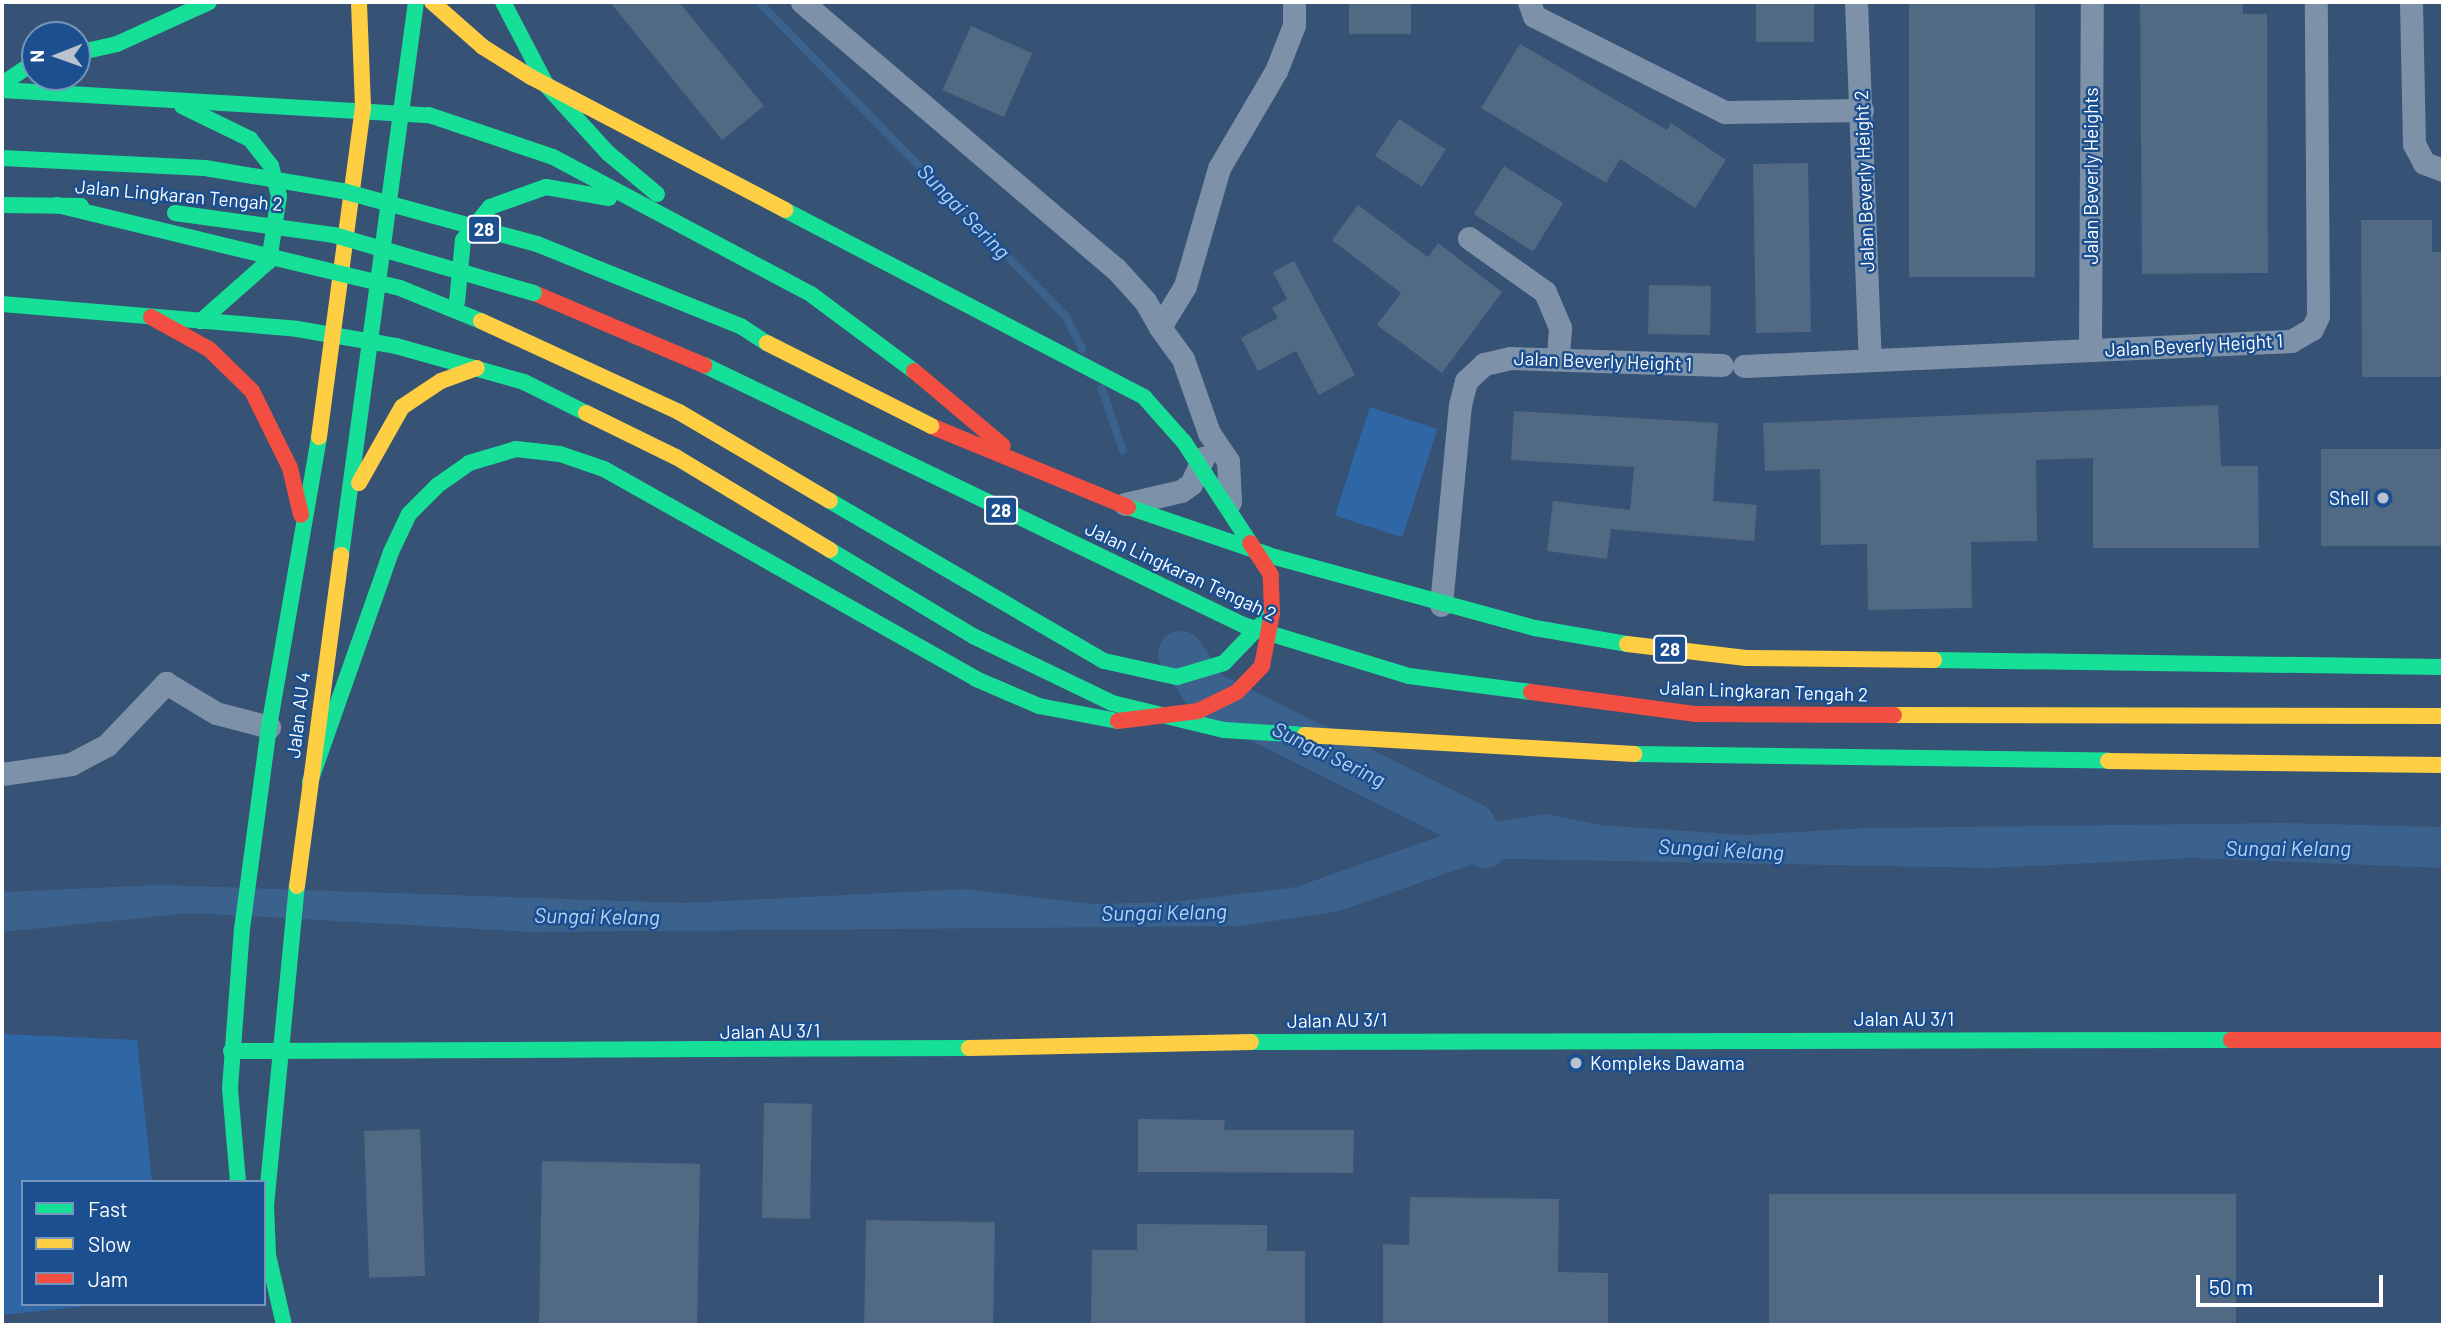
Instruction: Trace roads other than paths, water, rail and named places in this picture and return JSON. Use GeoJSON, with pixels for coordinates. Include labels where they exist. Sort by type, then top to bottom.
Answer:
{"type":"FeatureCollection","features":[{"type":"Feature","properties":{"kind":"main road"},"geometry":{"type":"LineString","coordinates":[[91,50],[117,44],[209,2]]}},
{"type":"Feature","properties":{"kind":"main road","name":"Jalan AU 4"},"geometry":{"type":"LineString","coordinates":[[237,1180],[231,1051],[242,929],[269,727],[306,538],[363,107],[359,2]]}},
{"type":"Feature","properties":{"kind":"main road","name":"Jalan AU 4"},"geometry":{"type":"LineString","coordinates":[[284,1325],[268,1255],[266,1206],[289,936],[416,2]]}},
{"type":"Feature","properties":{"kind":"main road"},"geometry":{"type":"LineString","coordinates":[[310,782],[391,552],[409,514],[438,485],[469,463],[516,449],[559,454],[604,469],[976,679],[1039,706],[1090,719],[1135,723],[1186,713],[1237,692],[1262,666],[1272,613],[1271,575],[1184,442],[1144,397],[531,77],[483,47],[432,2]]}},
{"type":"Feature","properties":{"kind":"main road"},"geometry":{"type":"LineString","coordinates":[[503,2],[547,86],[608,153],[718,241]]}},
{"type":"Feature","properties":{"kind":"main road"},"geometry":{"type":"LineString","coordinates":[[2,85],[21,72]]}},
{"type":"Feature","properties":{"kind":"main road"},"geometry":{"type":"LineString","coordinates":[[2,90],[158,96],[401,111],[429,115],[553,157],[635,202],[718,241],[879,341],[1015,458]]}},
{"type":"Feature","properties":{"kind":"main road"},"geometry":{"type":"LineString","coordinates":[[158,96],[250,139],[271,166],[279,196],[269,261],[201,321]]}},
{"type":"Feature","properties":{"kind":"main road","name":"Jalan Lingkaran Tengah 2"},"geometry":{"type":"LineString","coordinates":[[2,158],[58,157],[205,168],[343,191],[436,214],[537,244],[742,327],[809,368],[932,426],[1125,503],[1275,557],[1441,605],[1585,637],[1746,658],[2443,667]]}},
{"type":"Feature","properties":{"kind":"main road"},"geometry":{"type":"LineString","coordinates":[[478,340],[465,325],[454,291],[463,240],[490,207],[546,187],[635,202]]}},
{"type":"Feature","properties":{"kind":"main road","name":"Jalan Lingkaran Tengah 2"},"geometry":{"type":"LineString","coordinates":[[2,205],[57,205],[267,222],[427,259],[630,329],[1242,625],[1422,678],[1695,714],[2443,716]]}},
{"type":"Feature","properties":{"kind":"main road"},"geometry":{"type":"LineString","coordinates":[[57,205],[400,288],[517,336],[678,412],[1104,661],[1177,677],[1224,663],[1272,613]]}},
{"type":"Feature","properties":{"kind":"main road"},"geometry":{"type":"LineString","coordinates":[[2,304],[333,334],[369,340],[524,382],[676,457],[973,636],[1038,669],[1112,703],[1224,730],[1479,749],[1830,760],[2443,765]]}},
{"type":"Feature","properties":{"kind":"main road"},"geometry":{"type":"LineString","coordinates":[[149,316],[209,349],[252,391],[290,468],[306,538]]}},
{"type":"Feature","properties":{"kind":"main road"},"geometry":{"type":"LineString","coordinates":[[494,356],[524,382]]}},
{"type":"Feature","properties":{"kind":"main road"},"geometry":{"type":"LineString","coordinates":[[344,523],[364,470],[402,408],[441,381],[477,368]]}},
{"type":"Feature","properties":{"kind":"main road","name":"Jalan AU 3/1"},"geometry":{"type":"LineString","coordinates":[[231,1051],[700,1053],[1376,1040],[2443,1040]]}},
{"type":"Feature","properties":{"kind":"main road"},"geometry":{"type":"LineString","coordinates":[[261,1306],[266,1325]]}},
{"type":"Feature","properties":{"kind":"street"},"geometry":{"type":"LineString","coordinates":[[802,2],[1115,268],[1145,300],[1183,359],[1209,433],[1228,461],[1228,499],[1275,557]]}},
{"type":"Feature","properties":{"kind":"street"},"geometry":{"type":"LineString","coordinates":[[1160,327],[1185,286],[1219,168],[1276,71],[1294,25],[1294,2]]}},
{"type":"Feature","properties":{"kind":"street"},"geometry":{"type":"LineString","coordinates":[[1529,2],[1534,16],[1725,113],[1862,110]]}},
{"type":"Feature","properties":{"kind":"street","name":"Jalan Beverly Height 2"},"geometry":{"type":"LineString","coordinates":[[1856,2],[1870,360]]}},
{"type":"Feature","properties":{"kind":"street","name":"Jalan Beverly Heights"},"geometry":{"type":"LineString","coordinates":[[2090,350],[2092,2]]}},
{"type":"Feature","properties":{"kind":"street","name":"Jalan Beverly Height 1"},"geometry":{"type":"LineString","coordinates":[[1441,605],[1466,381],[1484,363],[1558,359],[1733,365],[1870,360],[2291,341],[2312,329],[2318,316],[2316,2]]}},
{"type":"Feature","properties":{"kind":"street"},"geometry":{"type":"LineString","coordinates":[[2411,2],[2414,144],[2433,167]]}},
{"type":"Feature","properties":{"kind":"street"},"geometry":{"type":"LineString","coordinates":[[1469,238],[1545,292],[1560,328],[1558,359]]}},
{"type":"Feature","properties":{"kind":"street"},"geometry":{"type":"LineString","coordinates":[[1125,503],[1191,484],[1209,433]]}},
{"type":"Feature","properties":{"kind":"street"},"geometry":{"type":"LineString","coordinates":[[2,774],[71,764],[107,745],[166,683],[216,713],[269,727]]}},
{"type":"Feature","properties":{"kind":"water","name":"Sungai Kelang"},"geometry":{"type":"Polygon","coordinates":[[[1546,814],[1600,825],[1745,835],[1867,828],[2282,823],[2443,827],[2443,868],[2192,858],[1989,868],[1509,859],[1471,865],[1339,911],[1241,926],[531,932],[191,913],[2,932],[2,892],[160,885],[685,903],[964,889],[1093,904],[1175,902],[1296,887],[1472,825],[1546,814]]]}},
{"type":"Feature","properties":{"kind":"waterway","name":"Sungai Sering"},"geometry":{"type":"LineString","coordinates":[[759,2],[1066,317],[1082,349]]}},
{"type":"Feature","properties":{"kind":"waterway","name":"Sungai Sering"},"geometry":{"type":"LineString","coordinates":[[1102,389],[1123,451]]}},
{"type":"Feature","properties":{"kind":"waterway","name":"Sungai Sering"},"geometry":{"type":"LineString","coordinates":[[1181,654],[1207,693],[1472,825],[1485,845]]}},
{"type":"Feature","properties":{"kind":"place","name":"Shell"},"geometry":{"type":"Point","coordinates":[2383,498]}},
{"type":"Feature","properties":{"kind":"place","name":"Kompleks Dawama"},"geometry":{"type":"Point","coordinates":[1576,1063]}}]}
